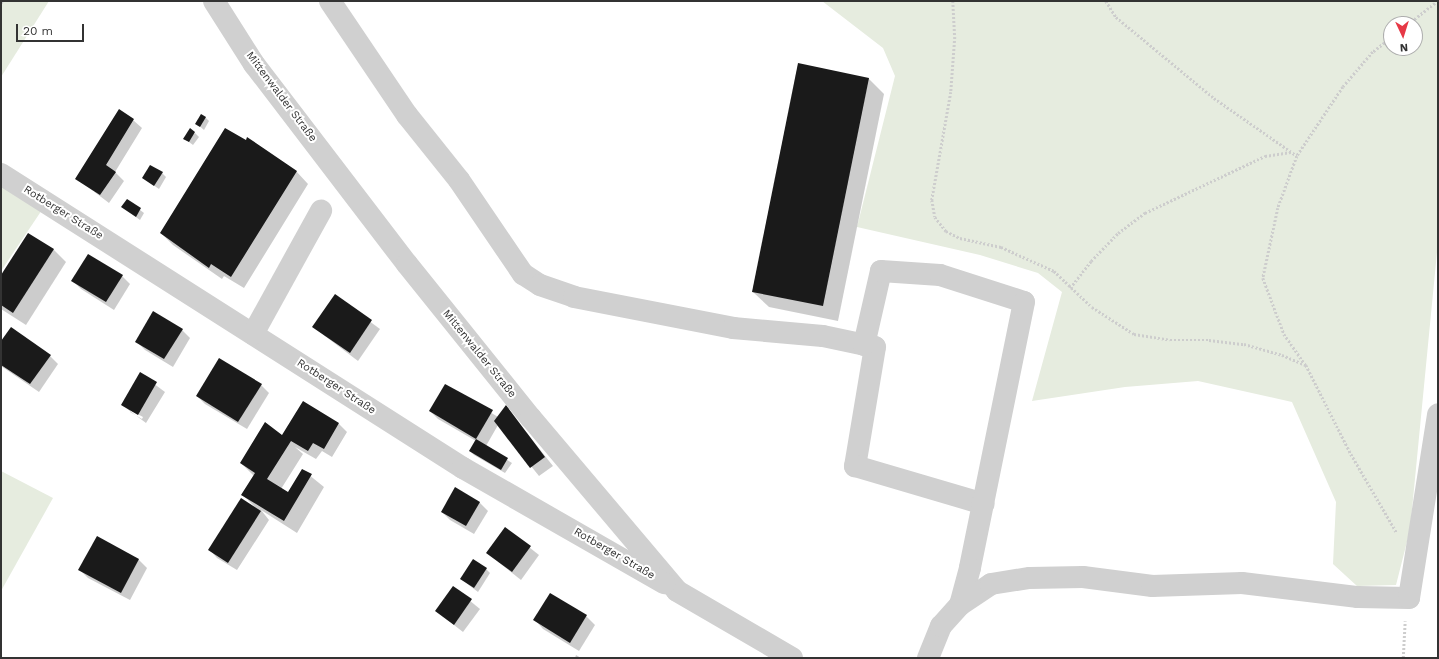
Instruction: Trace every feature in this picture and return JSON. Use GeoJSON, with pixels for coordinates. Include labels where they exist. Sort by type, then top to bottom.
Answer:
{"type":"FeatureCollection","features":[{"type":"Feature","properties":{"kind":"street","name":"Mittenwalder Straße"},"geometry":{"type":"LineString","coordinates":[[214,1],[254,64],[407,264],[531,418],[677,591],[792,658]]}},
{"type":"Feature","properties":{"kind":"street"},"geometry":{"type":"LineString","coordinates":[[330,1],[407,115],[459,180],[523,274],[540,285],[574,297],[733,328],[824,336],[875,347],[855,466],[984,504]]}},
{"type":"Feature","properties":{"kind":"street","name":"Rotberger Straße"},"geometry":{"type":"LineString","coordinates":[[1,174],[462,468],[677,591]]}},
{"type":"Feature","properties":{"kind":"street"},"geometry":{"type":"LineString","coordinates":[[253,334],[321,211]]}},
{"type":"Feature","properties":{"kind":"street"},"geometry":{"type":"LineString","coordinates":[[864,345],[881,271],[940,275],[1024,302],[984,504],[960,605]]}},
{"type":"Feature","properties":{"kind":"street"},"geometry":{"type":"LineString","coordinates":[[928,658],[941,626],[960,605],[991,584],[1030,578],[1082,577],[1152,586],[1242,583],[1358,597],[1409,598],[1438,414]]}},
{"type":"Feature","properties":{"kind":"path"},"geometry":{"type":"LineString","coordinates":[[952,1],[955,37],[951,92],[934,176],[932,200],[935,216],[946,231],[960,238],[1002,247],[1030,258],[1054,271],[1070,288],[1114,323],[1134,334],[1170,340],[1209,340],[1244,344],[1282,354],[1306,365]]}},
{"type":"Feature","properties":{"kind":"path"},"geometry":{"type":"LineString","coordinates":[[1106,1],[1116,17],[1214,98],[1297,156]]}},
{"type":"Feature","properties":{"kind":"path"},"geometry":{"type":"LineString","coordinates":[[1418,16],[1437,1]]}},
{"type":"Feature","properties":{"kind":"path"},"geometry":{"type":"LineString","coordinates":[[1383,44],[1373,52],[1343,87],[1297,156],[1278,208],[1263,278],[1284,334],[1306,365],[1351,454],[1415,564]]}},
{"type":"Feature","properties":{"kind":"path"},"geometry":{"type":"LineString","coordinates":[[1070,288],[1091,261],[1118,233],[1146,213],[1265,156],[1291,152]]}},
{"type":"Feature","properties":{"kind":"path"},"geometry":{"type":"LineString","coordinates":[[1402,658],[1402,632],[1409,598]]}},
{"type":"Feature","properties":{"kind":"shaded area"},"geometry":{"type":"Polygon","coordinates":[[[1,1],[49,1],[1,77],[1,1]]]}},
{"type":"Feature","properties":{"kind":"shaded area"},"geometry":{"type":"Polygon","coordinates":[[[822,1],[1438,1],[1438,242],[1410,530],[1396,585],[1357,586],[1333,564],[1336,502],[1292,402],[1198,381],[1125,387],[1032,401],[1062,292],[1038,273],[980,255],[857,227],[895,76],[883,48],[822,1]]]}},
{"type":"Feature","properties":{"kind":"shaded area"},"geometry":{"type":"Polygon","coordinates":[[[1,162],[52,195],[1,271],[1,162]]]}},
{"type":"Feature","properties":{"kind":"shaded area"},"geometry":{"type":"Polygon","coordinates":[[[1,471],[53,498],[1,591],[1,471]]]}},
{"type":"Feature","properties":{"kind":"building"},"geometry":{"type":"Polygon","coordinates":[[[798,63],[869,78],[823,306],[752,292],[798,63]]]}},
{"type":"Feature","properties":{"kind":"building"},"geometry":{"type":"Polygon","coordinates":[[[119,109],[134,119],[106,165],[116,172],[100,195],[75,179],[119,109]]]}},
{"type":"Feature","properties":{"kind":"building"},"geometry":{"type":"Polygon","coordinates":[[[201,114],[206,117],[200,127],[195,124],[201,114]]]}},
{"type":"Feature","properties":{"kind":"building"},"geometry":{"type":"Polygon","coordinates":[[[190,128],[195,132],[189,142],[183,139],[190,128]]]}},
{"type":"Feature","properties":{"kind":"building"},"geometry":{"type":"Polygon","coordinates":[[[225,128],[246,140],[247,137],[297,171],[231,277],[211,264],[209,268],[160,233],[225,128]]]}},
{"type":"Feature","properties":{"kind":"building"},"geometry":{"type":"Polygon","coordinates":[[[150,165],[163,172],[154,186],[142,178],[150,165]]]}},
{"type":"Feature","properties":{"kind":"building"},"geometry":{"type":"Polygon","coordinates":[[[127,199],[141,208],[136,217],[121,207],[127,199]]]}},
{"type":"Feature","properties":{"kind":"building"},"geometry":{"type":"Polygon","coordinates":[[[28,233],[54,249],[13,313],[1,305],[1,275],[28,233]]]}},
{"type":"Feature","properties":{"kind":"building"},"geometry":{"type":"Polygon","coordinates":[[[88,254],[123,275],[106,302],[71,281],[88,254]]]}},
{"type":"Feature","properties":{"kind":"building"},"geometry":{"type":"Polygon","coordinates":[[[335,294],[372,320],[350,353],[312,327],[335,294]]]}},
{"type":"Feature","properties":{"kind":"building"},"geometry":{"type":"Polygon","coordinates":[[[153,311],[183,329],[164,359],[135,342],[153,311]]]}},
{"type":"Feature","properties":{"kind":"building"},"geometry":{"type":"Polygon","coordinates":[[[11,327],[51,355],[30,384],[1,365],[1,341],[11,327]]]}},
{"type":"Feature","properties":{"kind":"building"},"geometry":{"type":"Polygon","coordinates":[[[219,358],[262,384],[238,422],[196,396],[219,358]]]}},
{"type":"Feature","properties":{"kind":"building"},"geometry":{"type":"Polygon","coordinates":[[[140,372],[157,382],[138,415],[121,405],[140,372]]]}},
{"type":"Feature","properties":{"kind":"building"},"geometry":{"type":"Polygon","coordinates":[[[445,384],[493,410],[476,439],[429,411],[445,384]]]}},
{"type":"Feature","properties":{"kind":"building"},"geometry":{"type":"Polygon","coordinates":[[[303,401],[339,423],[324,449],[313,443],[308,451],[291,441],[267,479],[288,492],[302,469],[312,474],[284,521],[241,495],[255,473],[240,463],[265,422],[282,435],[303,401]]]}},
{"type":"Feature","properties":{"kind":"building"},"geometry":{"type":"Polygon","coordinates":[[[506,405],[545,457],[530,468],[494,421],[506,405]]]}},
{"type":"Feature","properties":{"kind":"building"},"geometry":{"type":"Polygon","coordinates":[[[476,439],[508,458],[501,470],[469,451],[476,439]]]}},
{"type":"Feature","properties":{"kind":"building"},"geometry":{"type":"Polygon","coordinates":[[[455,487],[480,502],[466,526],[441,512],[455,487]]]}},
{"type":"Feature","properties":{"kind":"building"},"geometry":{"type":"Polygon","coordinates":[[[241,498],[261,511],[228,563],[208,550],[241,498]]]}},
{"type":"Feature","properties":{"kind":"building"},"geometry":{"type":"Polygon","coordinates":[[[505,527],[531,546],[512,572],[486,553],[505,527]]]}},
{"type":"Feature","properties":{"kind":"building"},"geometry":{"type":"Polygon","coordinates":[[[97,536],[139,559],[121,593],[78,570],[97,536]]]}},
{"type":"Feature","properties":{"kind":"building"},"geometry":{"type":"Polygon","coordinates":[[[473,559],[487,568],[474,588],[460,579],[473,559]]]}},
{"type":"Feature","properties":{"kind":"building"},"geometry":{"type":"Polygon","coordinates":[[[453,586],[472,599],[454,625],[435,611],[453,586]]]}},
{"type":"Feature","properties":{"kind":"building"},"geometry":{"type":"Polygon","coordinates":[[[550,593],[587,615],[570,643],[533,620],[550,593]]]}}]}
